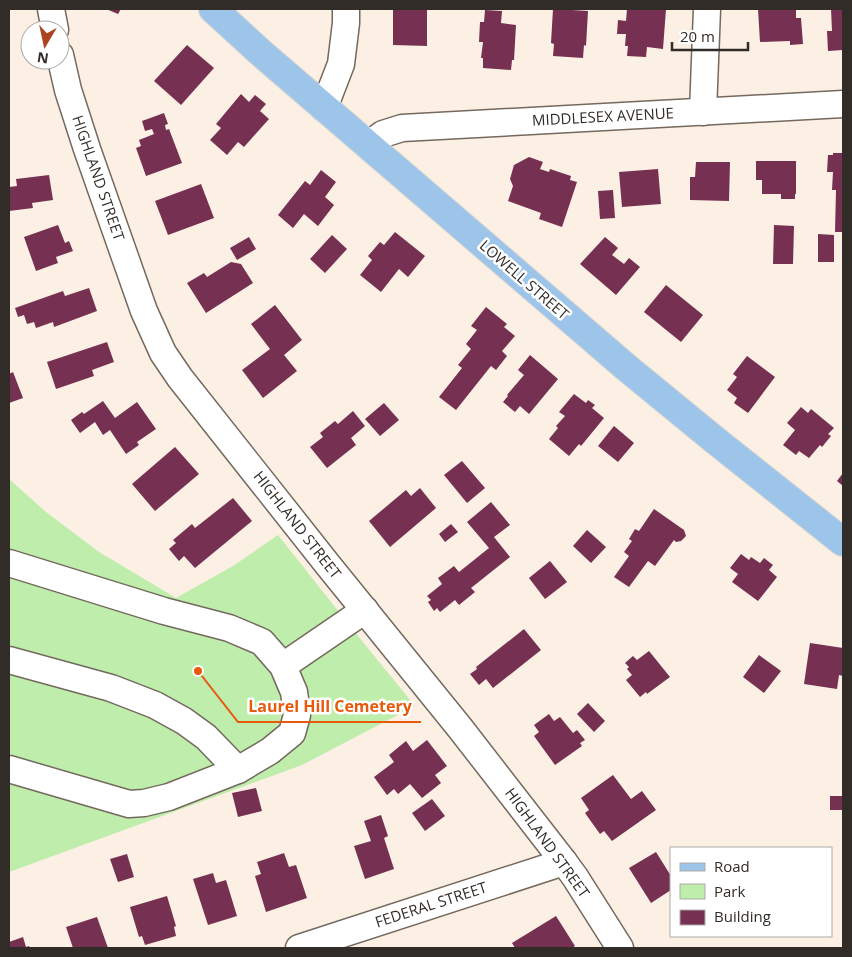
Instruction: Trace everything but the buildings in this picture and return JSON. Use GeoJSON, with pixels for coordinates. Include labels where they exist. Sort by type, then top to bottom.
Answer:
{"type":"FeatureCollection","features":[{"type":"Feature","properties":{"kind":"main road","name":"LOWELL STREET"},"geometry":{"type":"LineString","coordinates":[[213,9],[324,108],[627,368],[843,542]]}},
{"type":"Feature","properties":{"kind":"street"},"geometry":{"type":"LineString","coordinates":[[324,108],[341,64],[346,9]]}},
{"type":"Feature","properties":{"kind":"street"},"geometry":{"type":"LineString","coordinates":[[702,112],[707,9]]}},
{"type":"Feature","properties":{"kind":"street","name":"HIGHLAND STREET"},"geometry":{"type":"LineString","coordinates":[[63,70],[86,149],[144,311],[163,353],[180,378],[460,728],[564,862],[620,948]]}},
{"type":"Feature","properties":{"kind":"street","name":"MIDDLESEX AVENUE"},"geometry":{"type":"LineString","coordinates":[[368,145],[383,134],[402,128],[843,104]]}},
{"type":"Feature","properties":{"kind":"street"},"geometry":{"type":"LineString","coordinates":[[9,563],[164,611],[229,628],[262,642],[283,666],[294,692],[297,715],[292,733],[270,752],[238,770],[169,797],[144,803],[129,804],[9,769]]}},
{"type":"Feature","properties":{"kind":"street"},"geometry":{"type":"LineString","coordinates":[[283,666],[365,610]]}},
{"type":"Feature","properties":{"kind":"street"},"geometry":{"type":"LineString","coordinates":[[9,660],[111,688],[155,705],[184,720],[206,736],[238,770]]}},
{"type":"Feature","properties":{"kind":"street","name":"FEDERAL STREET"},"geometry":{"type":"LineString","coordinates":[[299,948],[564,862]]}},
{"type":"Feature","properties":{"kind":"green space"},"geometry":{"type":"Polygon","coordinates":[[[9,479],[46,512],[99,552],[176,598],[233,566],[278,535],[415,706],[302,765],[9,872],[9,479]]]}},
{"type":"Feature","properties":{"kind":"place","name":"Laurel Hill Cemetery"},"geometry":{"type":"Point","coordinates":[198,671]}}]}
